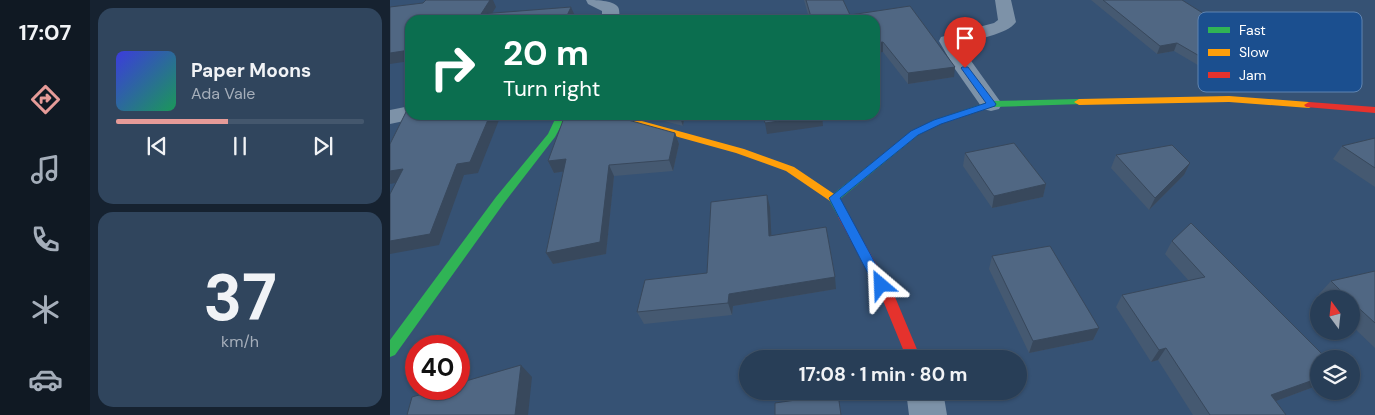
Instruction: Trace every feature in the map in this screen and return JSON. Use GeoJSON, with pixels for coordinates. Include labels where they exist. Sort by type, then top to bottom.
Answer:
{"type":"FeatureCollection","features":[{"type":"Feature","properties":{"kind":"street"},"geometry":{"type":"LineString","coordinates":[[594,0],[611,15],[627,0]]}},
{"type":"Feature","properties":{"kind":"street"},"geometry":{"type":"LineString","coordinates":[[991,104],[948,41],[1000,27],[1007,22],[1003,0]]}},
{"type":"Feature","properties":{"kind":"street"},"geometry":{"type":"LineString","coordinates":[[834,198],[915,133],[937,122],[991,104],[1229,98],[1375,110]]}},
{"type":"Feature","properties":{"kind":"street"},"geometry":{"type":"LineString","coordinates":[[390,117],[405,115]]}},
{"type":"Feature","properties":{"kind":"street"},"geometry":{"type":"LineString","coordinates":[[390,350],[500,200],[552,135],[560,120]]}},
{"type":"Feature","properties":{"kind":"street"},"geometry":{"type":"LineString","coordinates":[[627,120],[740,151],[790,169],[834,198],[876,276],[907,338],[911,350]]}},
{"type":"Feature","properties":{"kind":"street"},"geometry":{"type":"LineString","coordinates":[[926,400],[928,415]]}},
{"type":"Feature","properties":{"kind":"building"},"geometry":{"type":"Polygon","coordinates":[[[426,0],[490,0],[481,14],[571,7],[567,15],[405,15],[405,51],[390,53],[390,7],[423,3],[426,0]]]}},
{"type":"Feature","properties":{"kind":"building"},"geometry":{"type":"Polygon","coordinates":[[[806,0],[843,0],[850,15],[810,15],[806,0]]]}},
{"type":"Feature","properties":{"kind":"building"},"geometry":{"type":"Polygon","coordinates":[[[1103,0],[1182,0],[1201,12],[1198,12],[1198,55],[1177,43],[1160,46],[1103,0]]]}},
{"type":"Feature","properties":{"kind":"building"},"geometry":{"type":"Polygon","coordinates":[[[910,6],[955,67],[908,73],[883,42],[880,42],[880,15],[850,15],[910,6]]]}},
{"type":"Feature","properties":{"kind":"building"},"geometry":{"type":"Polygon","coordinates":[[[405,114],[405,120],[488,120],[470,162],[457,164],[430,234],[390,241],[390,194],[403,169],[390,171],[390,144],[405,114]]]}},
{"type":"Feature","properties":{"kind":"building"},"geometry":{"type":"Polygon","coordinates":[[[563,120],[628,120],[675,133],[669,160],[609,165],[600,242],[546,253],[566,159],[548,161],[563,120]]]}},
{"type":"Feature","properties":{"kind":"building"},"geometry":{"type":"Polygon","coordinates":[[[764,120],[786,120],[765,123],[764,120]]]}},
{"type":"Feature","properties":{"kind":"building"},"geometry":{"type":"Polygon","coordinates":[[[1375,138],[1375,168],[1342,146],[1375,138]]]}},
{"type":"Feature","properties":{"kind":"building"},"geometry":{"type":"Polygon","coordinates":[[[1014,143],[1046,184],[994,196],[965,153],[1014,143]]]}},
{"type":"Feature","properties":{"kind":"building"},"geometry":{"type":"Polygon","coordinates":[[[1172,145],[1190,163],[1155,198],[1116,155],[1172,145]]]}},
{"type":"Feature","properties":{"kind":"building"},"geometry":{"type":"Polygon","coordinates":[[[767,195],[769,236],[826,227],[835,277],[729,294],[728,303],[637,312],[645,280],[707,273],[711,202],[767,195]]]}},
{"type":"Feature","properties":{"kind":"building"},"geometry":{"type":"Polygon","coordinates":[[[1191,223],[1318,350],[1310,350],[1310,381],[1271,395],[1286,415],[1210,415],[1166,348],[1159,350],[1122,295],[1205,277],[1172,241],[1191,223]]]}},
{"type":"Feature","properties":{"kind":"building"},"geometry":{"type":"Polygon","coordinates":[[[1050,246],[1099,328],[1033,341],[992,256],[1050,246]]]}},
{"type":"Feature","properties":{"kind":"building"},"geometry":{"type":"Polygon","coordinates":[[[1375,271],[1375,323],[1360,309],[1360,290],[1340,290],[1331,281],[1375,271]]]}},
{"type":"Feature","properties":{"kind":"building"},"geometry":{"type":"Polygon","coordinates":[[[521,365],[515,415],[407,415],[411,400],[470,400],[470,380],[521,365]]]}},
{"type":"Feature","properties":{"kind":"building"},"geometry":{"type":"Polygon","coordinates":[[[796,400],[839,400],[841,415],[775,415],[775,403],[796,400]]]}},
{"type":"Feature","properties":{"kind":"traffic: fast"},"geometry":{"type":"LineString","coordinates":[[844,217],[834,198],[915,133],[937,122],[991,104],[1079,102]]}},
{"type":"Feature","properties":{"kind":"traffic: fast"},"geometry":{"type":"LineString","coordinates":[[390,351],[500,200],[552,135],[560,120]]}},
{"type":"Feature","properties":{"kind":"traffic: slow"},"geometry":{"type":"LineString","coordinates":[[1079,102],[1229,99],[1309,105]]}},
{"type":"Feature","properties":{"kind":"traffic: slow"},"geometry":{"type":"LineString","coordinates":[[627,120],[740,151],[790,169],[834,198]]}},
{"type":"Feature","properties":{"kind":"traffic: jam"},"geometry":{"type":"LineString","coordinates":[[1309,105],[1375,110]]}},
{"type":"Feature","properties":{"kind":"traffic: jam"},"geometry":{"type":"LineString","coordinates":[[844,217],[888,297],[910,350]]}},
{"type":"Feature","properties":{"kind":"route"},"geometry":{"type":"LineString","coordinates":[[881,285],[834,198],[915,133],[937,122],[991,104],[965,68]]}}]}
